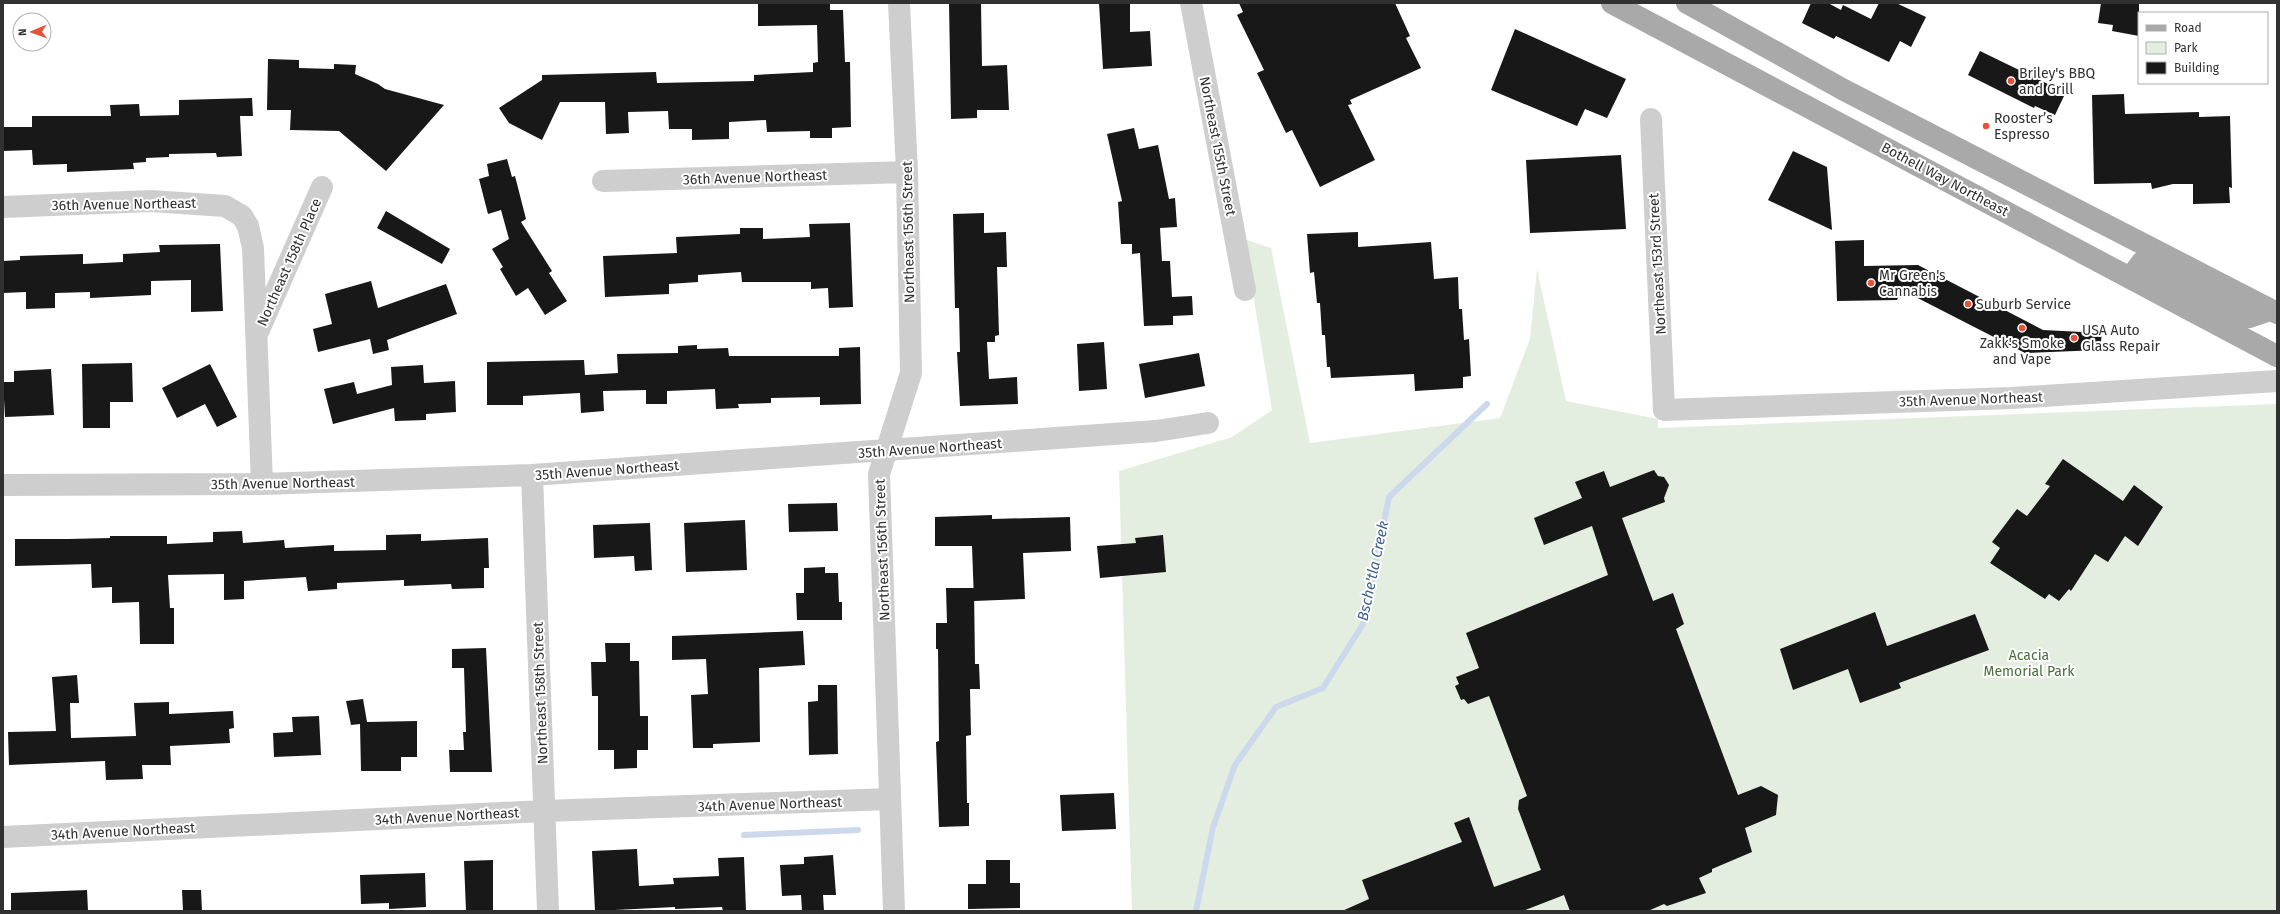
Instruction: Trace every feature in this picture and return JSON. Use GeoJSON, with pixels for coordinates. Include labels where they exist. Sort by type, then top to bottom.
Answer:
{"type":"FeatureCollection","features":[{"type":"Feature","properties":{"kind":"main road"},"geometry":{"type":"LineString","coordinates":[[1687,3],[1844,90],[2274,311]]}},
{"type":"Feature","properties":{"kind":"main road","name":"Bothell Way Northeast"},"geometry":{"type":"LineString","coordinates":[[1626,6],[2277,356]]}},
{"type":"Feature","properties":{"kind":"main road"},"geometry":{"type":"LineString","coordinates":[[2130,278],[2142,262],[2249,317],[2274,311]]}},
{"type":"Feature","properties":{"kind":"street","name":"Northeast 156th Street"},"geometry":{"type":"LineString","coordinates":[[894,911],[879,474],[911,373],[907,172],[899,3]]}},
{"type":"Feature","properties":{"kind":"street","name":"Northeast 155th Street"},"geometry":{"type":"LineString","coordinates":[[1191,3],[1245,290]]}},
{"type":"Feature","properties":{"kind":"street","name":"Northeast 153rd Street"},"geometry":{"type":"LineString","coordinates":[[1651,119],[1664,410]]}},
{"type":"Feature","properties":{"kind":"street","name":"36th Avenue Northeast"},"geometry":{"type":"LineString","coordinates":[[603,181],[907,172]]}},
{"type":"Feature","properties":{"kind":"street","name":"Northeast 158th Place"},"geometry":{"type":"LineString","coordinates":[[256,336],[322,187]]}},
{"type":"Feature","properties":{"kind":"street","name":"36th Avenue Northeast"},"geometry":{"type":"LineString","coordinates":[[3,207],[151,201],[225,206],[242,216]]}},
{"type":"Feature","properties":{"kind":"street","name":"Northeast 158th Place"},"geometry":{"type":"LineString","coordinates":[[242,216],[248,226],[253,248],[262,484]]}},
{"type":"Feature","properties":{"kind":"street","name":"35th Avenue Northeast"},"geometry":{"type":"LineString","coordinates":[[1664,410],[2012,398],[2277,381]]}},
{"type":"Feature","properties":{"kind":"street","name":"35th Avenue Northeast"},"geometry":{"type":"LineString","coordinates":[[3,485],[262,484],[532,475],[885,452],[1156,431],[1208,423]]}},
{"type":"Feature","properties":{"kind":"street","name":"Northeast 158th Street"},"geometry":{"type":"LineString","coordinates":[[532,475],[548,911]]}},
{"type":"Feature","properties":{"kind":"street","name":"34th Avenue Northeast"},"geometry":{"type":"LineString","coordinates":[[3,837],[544,811],[890,799]]}},
{"type":"Feature","properties":{"kind":"green space","name":"Acacia Memorial Park"},"geometry":{"type":"Polygon","coordinates":[[[1244,239],[1271,248],[1310,443],[1500,418],[1530,339],[1537,269],[1566,401],[1658,419],[1658,428],[2277,404],[2277,911],[1132,911],[1119,471],[1232,437],[1272,410],[1244,239]]]}},
{"type":"Feature","properties":{"kind":"building"},"geometry":{"type":"Polygon","coordinates":[[[758,3],[830,3],[830,10],[843,10],[845,62],[850,62],[851,127],[832,128],[832,138],[810,138],[810,131],[767,132],[766,120],[729,122],[729,139],[692,140],[692,129],[669,129],[668,111],[628,112],[629,133],[606,134],[605,102],[560,102],[542,140],[509,123],[499,108],[542,80],[542,75],[656,72],[657,83],[754,81],[754,75],[813,72],[813,63],[818,62],[817,25],[758,26],[758,3]]]}},
{"type":"Feature","properties":{"kind":"building"},"geometry":{"type":"Polygon","coordinates":[[[949,3],[981,3],[982,66],[1007,65],[1009,110],[977,110],[977,118],[951,119],[949,3]]]}},
{"type":"Feature","properties":{"kind":"building"},"geometry":{"type":"Polygon","coordinates":[[[1099,3],[1130,3],[1130,32],[1150,31],[1152,66],[1103,69],[1099,3]]]}},
{"type":"Feature","properties":{"kind":"building"},"geometry":{"type":"Polygon","coordinates":[[[1239,3],[1395,3],[1410,36],[1406,38],[1421,68],[1350,100],[1352,104],[1348,105],[1375,160],[1320,187],[1292,130],[1286,133],[1257,73],[1264,70],[1237,15],[1243,12],[1239,3]]]}},
{"type":"Feature","properties":{"kind":"building"},"geometry":{"type":"Polygon","coordinates":[[[1811,3],[1828,3],[1841,10],[1843,5],[1871,19],[1879,3],[1896,3],[1926,17],[1911,47],[1900,41],[1889,62],[1836,36],[1834,39],[1802,23],[1811,3]]]}},
{"type":"Feature","properties":{"kind":"building"},"geometry":{"type":"Polygon","coordinates":[[[2101,3],[2139,3],[2138,36],[2112,31],[2113,25],[2098,23],[2101,3]]]}},
{"type":"Feature","properties":{"kind":"building"},"geometry":{"type":"Polygon","coordinates":[[[1515,29],[1626,79],[1607,118],[1585,109],[1577,126],[1491,90],[1515,29]]]}},
{"type":"Feature","properties":{"kind":"building","name":"Briley's BBQ and Grill"},"geometry":{"type":"Polygon","coordinates":[[[1980,51],[2060,90],[2057,96],[2064,96],[2055,115],[2035,106],[2034,108],[1968,75],[1980,51]]]}},
{"type":"Feature","properties":{"kind":"building"},"geometry":{"type":"Polygon","coordinates":[[[268,59],[299,60],[299,68],[334,69],[334,64],[356,65],[355,74],[378,84],[385,89],[444,105],[386,171],[339,131],[290,130],[291,110],[267,110],[268,59]]]}},
{"type":"Feature","properties":{"kind":"building"},"geometry":{"type":"Polygon","coordinates":[[[2124,94],[2125,114],[2199,112],[2199,117],[2230,116],[2232,188],[2229,187],[2230,203],[2193,204],[2193,184],[2173,184],[2152,189],[2151,183],[2094,184],[2092,95],[2124,94]]]}},
{"type":"Feature","properties":{"kind":"building"},"geometry":{"type":"Polygon","coordinates":[[[252,98],[253,116],[240,116],[242,156],[217,157],[216,153],[169,154],[169,157],[146,158],[146,162],[133,163],[134,169],[67,172],[67,164],[33,165],[32,150],[3,151],[3,127],[32,127],[32,116],[111,116],[110,105],[139,104],[140,116],[179,115],[179,100],[252,98]]]}},
{"type":"Feature","properties":{"kind":"building"},"geometry":{"type":"Polygon","coordinates":[[[1134,128],[1139,149],[1158,145],[1169,199],[1175,198],[1177,227],[1160,228],[1162,261],[1170,261],[1172,297],[1192,296],[1193,315],[1173,316],[1173,325],[1144,326],[1140,253],[1132,254],[1132,244],[1121,244],[1118,202],[1122,201],[1107,134],[1134,128]]]}},
{"type":"Feature","properties":{"kind":"building"},"geometry":{"type":"Polygon","coordinates":[[[1793,151],[1827,167],[1832,230],[1768,200],[1793,151]]]}},
{"type":"Feature","properties":{"kind":"building"},"geometry":{"type":"Polygon","coordinates":[[[1621,155],[1626,229],[1530,233],[1526,160],[1621,155]]]}},
{"type":"Feature","properties":{"kind":"building"},"geometry":{"type":"Polygon","coordinates":[[[507,159],[512,177],[515,176],[526,219],[521,222],[552,271],[549,273],[567,301],[545,315],[528,288],[516,296],[500,269],[503,267],[492,249],[509,239],[501,210],[488,214],[479,179],[489,176],[487,164],[507,159]]]}},
{"type":"Feature","properties":{"kind":"building"},"geometry":{"type":"Polygon","coordinates":[[[386,211],[450,249],[442,264],[377,228],[386,211]]]}},
{"type":"Feature","properties":{"kind":"building"},"geometry":{"type":"Polygon","coordinates":[[[984,213],[984,233],[1006,232],[1007,267],[997,267],[999,335],[995,336],[995,342],[987,342],[989,379],[1017,377],[1018,404],[960,406],[957,352],[960,352],[959,308],[955,308],[953,214],[984,213]]]}},
{"type":"Feature","properties":{"kind":"building"},"geometry":{"type":"Polygon","coordinates":[[[850,223],[853,307],[829,308],[828,288],[811,289],[811,282],[742,282],[741,272],[698,275],[698,282],[669,284],[669,294],[605,297],[603,256],[677,253],[676,237],[740,234],[740,228],[763,228],[763,239],[810,237],[809,224],[850,223]]]}},
{"type":"Feature","properties":{"kind":"building"},"geometry":{"type":"Polygon","coordinates":[[[1358,232],[1358,247],[1431,242],[1434,279],[1458,277],[1459,309],[1462,309],[1464,340],[1469,339],[1471,376],[1463,377],[1463,388],[1415,391],[1414,374],[1331,378],[1330,367],[1327,367],[1325,335],[1322,335],[1320,303],[1317,303],[1314,272],[1310,273],[1307,234],[1358,232]]]}},
{"type":"Feature","properties":{"kind":"building"},"geometry":{"type":"Polygon","coordinates":[[[1864,240],[1864,266],[1918,265],[2043,330],[2102,333],[2100,350],[2025,353],[1902,290],[1897,300],[1837,301],[1835,241],[1864,240]]]}},
{"type":"Feature","properties":{"kind":"building"},"geometry":{"type":"Polygon","coordinates":[[[220,244],[223,311],[191,312],[191,280],[151,281],[151,295],[90,298],[90,292],[55,293],[55,308],[26,309],[26,292],[3,293],[3,261],[20,260],[20,256],[83,254],[83,264],[123,262],[123,254],[160,252],[159,245],[220,244]]]}},
{"type":"Feature","properties":{"kind":"building"},"geometry":{"type":"Polygon","coordinates":[[[371,281],[378,308],[446,284],[457,314],[387,340],[389,350],[373,354],[370,339],[318,352],[313,329],[332,324],[325,294],[371,281]]]}},
{"type":"Feature","properties":{"kind":"building"},"geometry":{"type":"Polygon","coordinates":[[[1104,342],[1107,389],[1079,391],[1077,344],[1104,342]]]}},
{"type":"Feature","properties":{"kind":"building"},"geometry":{"type":"Polygon","coordinates":[[[697,345],[697,349],[728,348],[729,356],[839,356],[839,348],[860,347],[861,404],[820,405],[820,397],[771,398],[771,403],[738,404],[739,408],[716,409],[715,389],[667,391],[667,404],[646,404],[646,390],[603,391],[604,411],[581,413],[580,393],[523,396],[523,405],[487,405],[487,362],[584,360],[585,375],[618,373],[617,354],[678,353],[678,346],[697,345]]]}},
{"type":"Feature","properties":{"kind":"building"},"geometry":{"type":"Polygon","coordinates":[[[1199,353],[1205,386],[1145,398],[1139,364],[1199,353]]]}},
{"type":"Feature","properties":{"kind":"building"},"geometry":{"type":"Polygon","coordinates":[[[132,363],[133,402],[110,402],[110,428],[83,428],[82,364],[132,363]]]}},
{"type":"Feature","properties":{"kind":"building"},"geometry":{"type":"Polygon","coordinates":[[[210,364],[237,417],[217,427],[205,404],[177,418],[162,388],[210,364]]]}},
{"type":"Feature","properties":{"kind":"building"},"geometry":{"type":"Polygon","coordinates":[[[423,365],[424,383],[455,381],[456,412],[426,414],[426,420],[395,421],[394,408],[333,424],[324,389],[354,382],[357,394],[392,385],[391,367],[423,365]]]}},
{"type":"Feature","properties":{"kind":"building"},"geometry":{"type":"Polygon","coordinates":[[[51,369],[54,415],[5,417],[3,382],[14,382],[14,371],[51,369]]]}},
{"type":"Feature","properties":{"kind":"building"},"geometry":{"type":"Polygon","coordinates":[[[2063,459],[2123,501],[2134,485],[2163,507],[2138,546],[2125,536],[2108,562],[2095,554],[2071,591],[2069,589],[2059,601],[2049,594],[2045,599],[1990,563],[2000,548],[1992,542],[2017,509],[2027,516],[2050,486],[2045,484],[2063,459]]]}},
{"type":"Feature","properties":{"kind":"building"},"geometry":{"type":"Polygon","coordinates":[[[1654,470],[1658,476],[1664,477],[1669,485],[1664,498],[1665,502],[1622,518],[1653,601],[1673,593],[1684,624],[1676,629],[1738,795],[1761,786],[1778,795],[1776,815],[1745,828],[1752,852],[1712,869],[1712,872],[1699,878],[1706,893],[1667,906],[1664,904],[1648,911],[1570,911],[1564,895],[1523,911],[1342,911],[1369,899],[1362,880],[1462,842],[1454,823],[1469,817],[1494,887],[1541,870],[1518,809],[1519,800],[1527,796],[1489,696],[1468,704],[1464,699],[1461,700],[1455,686],[1459,684],[1456,677],[1479,668],[1466,633],[1608,575],[1592,526],[1544,545],[1534,518],[1582,498],[1575,482],[1604,471],[1610,487],[1654,470]]]}},
{"type":"Feature","properties":{"kind":"building"},"geometry":{"type":"Polygon","coordinates":[[[837,503],[838,531],[789,532],[788,504],[837,503]]]}},
{"type":"Feature","properties":{"kind":"building"},"geometry":{"type":"Polygon","coordinates":[[[992,515],[992,519],[1070,517],[1071,551],[1023,553],[1025,599],[974,601],[972,546],[935,546],[935,517],[992,515]]]}},
{"type":"Feature","properties":{"kind":"building"},"geometry":{"type":"Polygon","coordinates":[[[745,520],[747,570],[686,572],[684,523],[745,520]]]}},
{"type":"Feature","properties":{"kind":"building"},"geometry":{"type":"Polygon","coordinates":[[[650,523],[652,570],[635,571],[634,556],[594,558],[593,525],[650,523]]]}},
{"type":"Feature","properties":{"kind":"building"},"geometry":{"type":"Polygon","coordinates":[[[242,531],[243,543],[284,540],[285,548],[334,545],[334,551],[386,550],[386,535],[421,534],[421,541],[488,538],[489,568],[484,568],[484,588],[452,589],[451,584],[404,586],[404,580],[337,583],[337,589],[308,591],[306,577],[244,581],[244,599],[224,600],[224,574],[168,575],[170,608],[174,608],[174,644],[140,644],[139,602],[112,603],[112,587],[92,588],[91,564],[15,566],[15,539],[167,536],[167,544],[213,542],[213,532],[242,531]]]}},
{"type":"Feature","properties":{"kind":"building"},"geometry":{"type":"Polygon","coordinates":[[[1163,535],[1166,572],[1100,578],[1097,546],[1136,543],[1135,538],[1163,535]]]}},
{"type":"Feature","properties":{"kind":"building"},"geometry":{"type":"Polygon","coordinates":[[[825,567],[825,573],[838,573],[839,602],[842,602],[842,620],[797,620],[796,593],[804,593],[804,568],[825,567]]]}},
{"type":"Feature","properties":{"kind":"building"},"geometry":{"type":"Polygon","coordinates":[[[946,588],[974,588],[975,664],[979,664],[980,689],[970,689],[971,735],[966,736],[967,803],[969,803],[969,826],[939,827],[936,742],[939,741],[938,649],[936,649],[936,623],[947,623],[946,588]]]}},
{"type":"Feature","properties":{"kind":"building"},"geometry":{"type":"Polygon","coordinates":[[[1875,612],[1887,646],[1975,614],[1989,650],[1899,683],[1901,688],[1860,703],[1848,669],[1793,690],[1780,649],[1875,612]]]}},
{"type":"Feature","properties":{"kind":"building"},"geometry":{"type":"Polygon","coordinates":[[[803,631],[805,665],[759,668],[760,742],[713,744],[713,748],[693,748],[691,695],[708,694],[706,659],[672,660],[672,636],[803,631]]]}},
{"type":"Feature","properties":{"kind":"building"},"geometry":{"type":"Polygon","coordinates":[[[605,643],[630,643],[630,661],[639,661],[640,716],[648,716],[648,750],[637,750],[637,768],[614,769],[614,750],[598,750],[598,696],[592,696],[591,662],[606,662],[605,643]]]}},
{"type":"Feature","properties":{"kind":"building"},"geometry":{"type":"Polygon","coordinates":[[[486,648],[492,772],[450,772],[449,750],[464,750],[463,732],[466,732],[464,668],[452,668],[452,649],[486,648]]]}},
{"type":"Feature","properties":{"kind":"building"},"geometry":{"type":"Polygon","coordinates":[[[77,675],[79,703],[70,703],[71,738],[136,736],[134,703],[169,702],[169,714],[233,711],[234,728],[229,729],[230,743],[170,746],[171,765],[142,765],[143,779],[106,780],[105,761],[9,765],[8,732],[56,731],[52,677],[77,675]]]}},
{"type":"Feature","properties":{"kind":"building"},"geometry":{"type":"Polygon","coordinates":[[[818,685],[837,685],[838,754],[809,755],[808,702],[818,701],[818,685]]]}},
{"type":"Feature","properties":{"kind":"building"},"geometry":{"type":"Polygon","coordinates":[[[363,699],[367,722],[417,721],[417,757],[401,757],[401,771],[361,771],[360,724],[351,725],[346,701],[363,699]]]}},
{"type":"Feature","properties":{"kind":"building"},"geometry":{"type":"Polygon","coordinates":[[[319,716],[321,755],[274,757],[273,733],[293,732],[292,717],[319,716]]]}},
{"type":"Feature","properties":{"kind":"building"},"geometry":{"type":"Polygon","coordinates":[[[1114,793],[1116,829],[1062,831],[1060,795],[1114,793]]]}},
{"type":"Feature","properties":{"kind":"building"},"geometry":{"type":"Polygon","coordinates":[[[637,849],[639,886],[674,884],[673,878],[719,876],[718,858],[744,857],[746,911],[723,911],[722,907],[675,909],[675,907],[595,911],[592,851],[637,849]]]}},
{"type":"Feature","properties":{"kind":"building"},"geometry":{"type":"Polygon","coordinates":[[[833,855],[836,895],[823,895],[824,911],[802,911],[801,895],[782,896],[780,865],[804,864],[804,857],[833,855]]]}},
{"type":"Feature","properties":{"kind":"building"},"geometry":{"type":"Polygon","coordinates":[[[493,860],[493,911],[466,911],[464,861],[493,860]]]}},
{"type":"Feature","properties":{"kind":"building"},"geometry":{"type":"Polygon","coordinates":[[[986,860],[1010,860],[1010,883],[1020,883],[1020,908],[968,909],[968,884],[986,884],[986,860]]]}},
{"type":"Feature","properties":{"kind":"building"},"geometry":{"type":"Polygon","coordinates":[[[425,873],[426,907],[389,909],[389,903],[361,904],[360,875],[425,873]]]}},
{"type":"Feature","properties":{"kind":"building"},"geometry":{"type":"Polygon","coordinates":[[[87,890],[88,911],[11,911],[11,893],[87,890]]]}},
{"type":"Feature","properties":{"kind":"building"},"geometry":{"type":"Polygon","coordinates":[[[182,890],[201,890],[202,911],[183,911],[182,890]]]}},
{"type":"Feature","properties":{"kind":"waterway","name":"Bsche'tla Creek"},"geometry":{"type":"LineString","coordinates":[[1196,911],[1213,827],[1235,765],[1276,707],[1323,688],[1363,624],[1389,497],[1487,404]]}},
{"type":"Feature","properties":{"kind":"waterway"},"geometry":{"type":"LineString","coordinates":[[744,835],[858,830]]}},
{"type":"Feature","properties":{"kind":"place","name":"Briley's BBQ and Grill"},"geometry":{"type":"Point","coordinates":[2011,81]}},
{"type":"Feature","properties":{"kind":"place","name":"Rooster’s Espresso"},"geometry":{"type":"Point","coordinates":[1986,126]}},
{"type":"Feature","properties":{"kind":"place","name":"Mr Green's Cannabis"},"geometry":{"type":"Point","coordinates":[1871,283]}},
{"type":"Feature","properties":{"kind":"place","name":"Suburb Service"},"geometry":{"type":"Point","coordinates":[1968,304]}},
{"type":"Feature","properties":{"kind":"place","name":"Zakk's Smoke and Vape"},"geometry":{"type":"Point","coordinates":[2022,328]}},
{"type":"Feature","properties":{"kind":"place","name":"USA Auto Glass Repair"},"geometry":{"type":"Point","coordinates":[2074,338]}}]}
